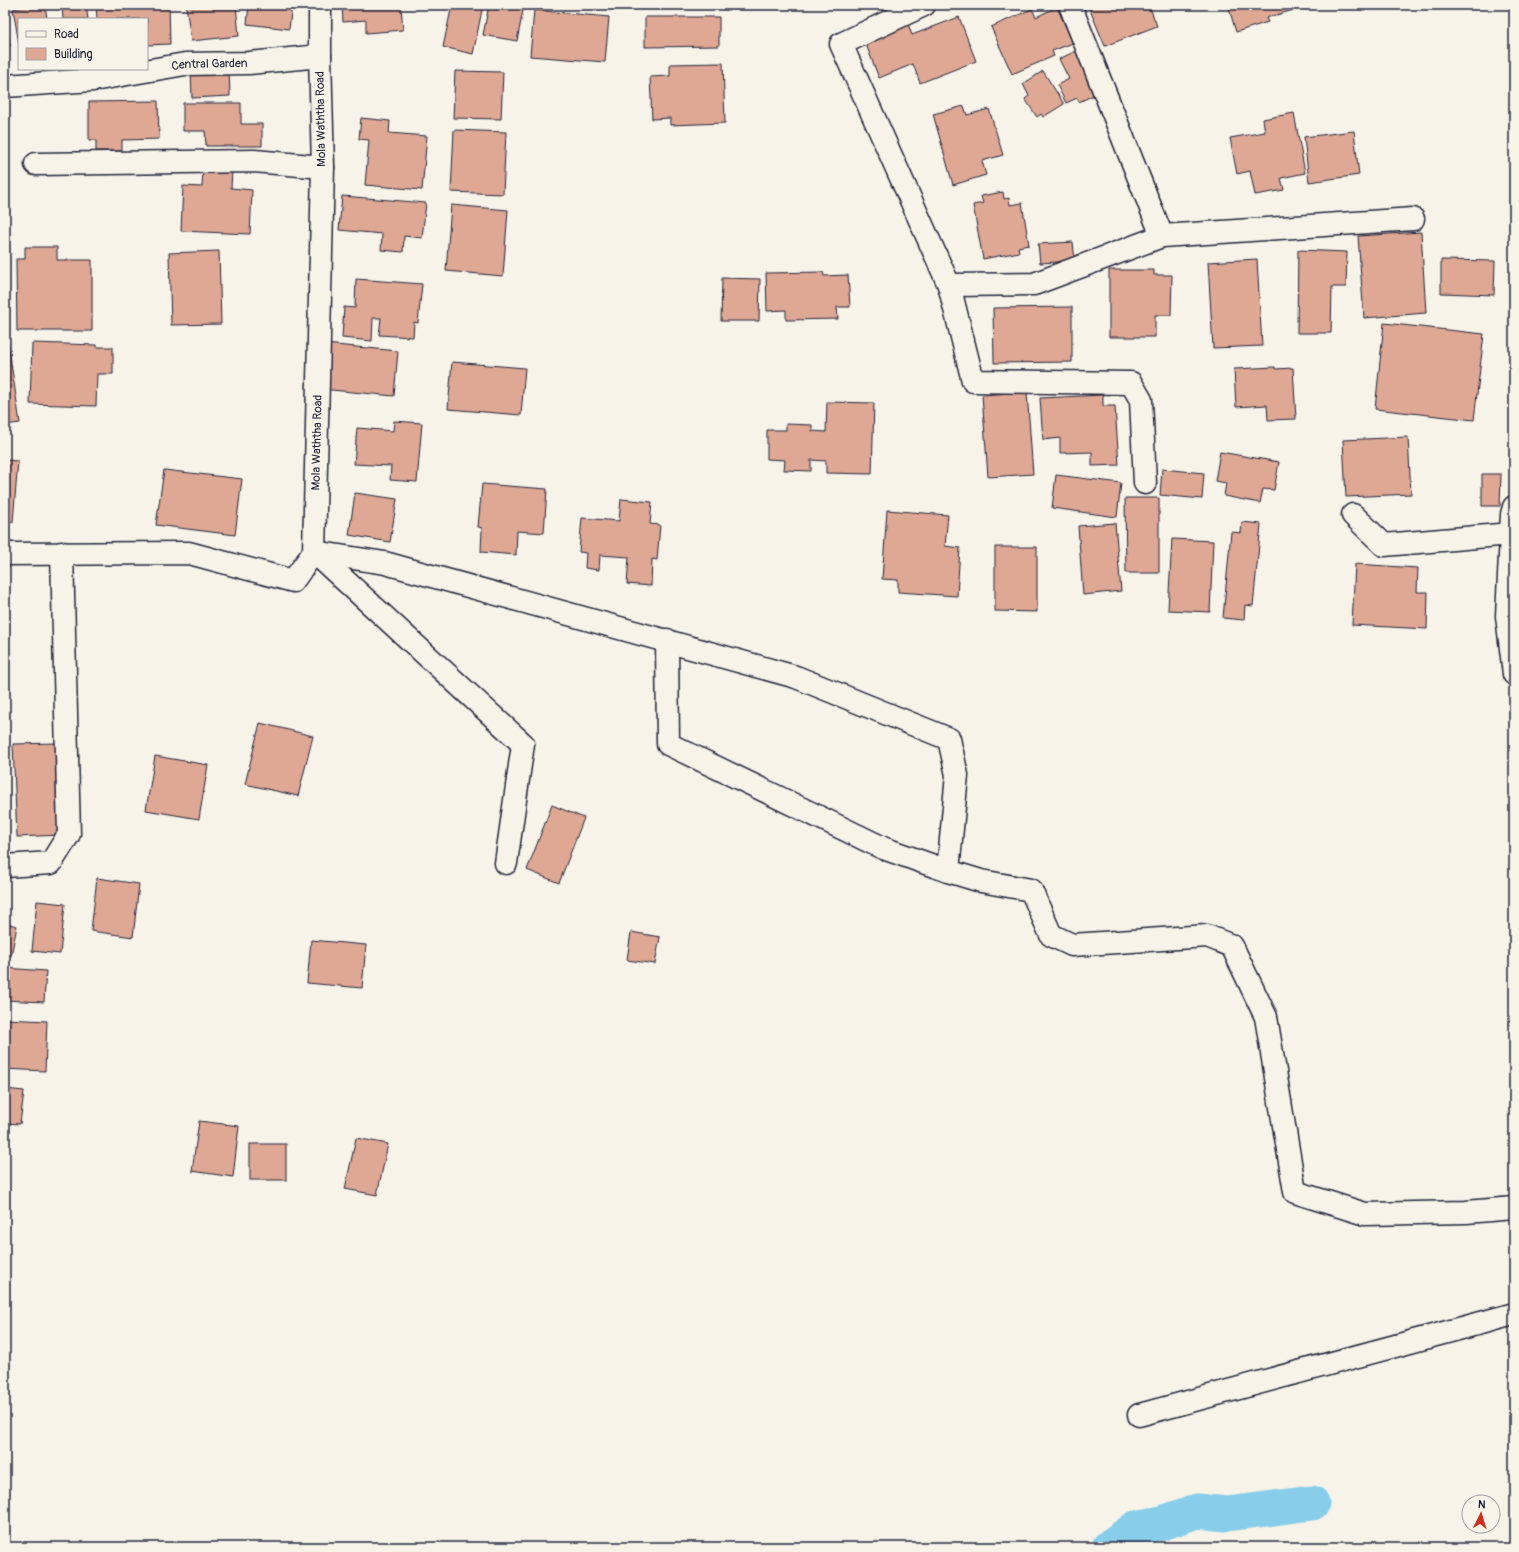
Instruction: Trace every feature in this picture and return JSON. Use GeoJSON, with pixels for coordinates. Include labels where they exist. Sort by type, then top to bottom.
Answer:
{"type":"FeatureCollection","features":[{"type":"Feature","properties":{"kind":"street","name":"Mola Waththa Road"},"geometry":{"type":"LineString","coordinates":[[314,552],[323,167],[320,5]]}},
{"type":"Feature","properties":{"kind":"street"},"geometry":{"type":"LineString","coordinates":[[924,5],[841,44],[949,286],[973,380],[1131,383],[1141,400],[1145,483]]}},
{"type":"Feature","properties":{"kind":"street"},"geometry":{"type":"LineString","coordinates":[[1070,5],[1162,236]]}},
{"type":"Feature","properties":{"kind":"street","name":"Central Garden"},"geometry":{"type":"LineString","coordinates":[[5,86],[93,80],[185,64],[249,63],[320,56]]}},
{"type":"Feature","properties":{"kind":"street"},"geometry":{"type":"LineString","coordinates":[[36,164],[254,161],[323,167]]}},
{"type":"Feature","properties":{"kind":"street"},"geometry":{"type":"LineString","coordinates":[[949,286],[1034,284],[1162,236],[1413,219]]}},
{"type":"Feature","properties":{"kind":"street"},"geometry":{"type":"LineString","coordinates":[[1514,507],[1512,514],[1508,616],[1514,674]]}},
{"type":"Feature","properties":{"kind":"street"},"geometry":{"type":"LineString","coordinates":[[1353,515],[1384,545],[1511,534]]}},
{"type":"Feature","properties":{"kind":"street"},"geometry":{"type":"LineString","coordinates":[[5,554],[189,553],[293,582],[314,552]]}},
{"type":"Feature","properties":{"kind":"street"},"geometry":{"type":"LineString","coordinates":[[314,552],[385,563],[796,677],[949,739],[957,775],[948,871]]}},
{"type":"Feature","properties":{"kind":"street"},"geometry":{"type":"LineString","coordinates":[[314,552],[524,744],[506,863]]}},
{"type":"Feature","properties":{"kind":"street"},"geometry":{"type":"LineString","coordinates":[[5,866],[51,863],[69,834],[62,554]]}},
{"type":"Feature","properties":{"kind":"street"},"geometry":{"type":"LineString","coordinates":[[667,640],[668,744],[883,848],[981,881],[1030,890],[1051,935],[1072,945],[1207,936],[1232,946],[1266,1017],[1295,1192],[1365,1214],[1466,1212],[1514,1208]]}},
{"type":"Feature","properties":{"kind":"street"},"geometry":{"type":"LineString","coordinates":[[1139,1415],[1514,1314]]}},
{"type":"Feature","properties":{"kind":"building"},"geometry":{"type":"Polygon","coordinates":[[[45,5],[47,18],[18,18],[18,38],[13,9],[45,5]]]}},
{"type":"Feature","properties":{"kind":"building"},"geometry":{"type":"Polygon","coordinates":[[[62,5],[86,5],[88,18],[63,18],[62,5]]]}},
{"type":"Feature","properties":{"kind":"building"},"geometry":{"type":"Polygon","coordinates":[[[96,5],[169,5],[170,44],[148,45],[148,18],[97,18],[96,5]]]}},
{"type":"Feature","properties":{"kind":"building"},"geometry":{"type":"Polygon","coordinates":[[[186,5],[236,5],[239,36],[191,41],[186,5]]]}},
{"type":"Feature","properties":{"kind":"building"},"geometry":{"type":"Polygon","coordinates":[[[249,5],[292,5],[289,29],[247,24],[249,5]]]}},
{"type":"Feature","properties":{"kind":"building"},"geometry":{"type":"Polygon","coordinates":[[[342,5],[401,6],[403,30],[366,33],[366,20],[343,22],[342,5]]]}},
{"type":"Feature","properties":{"kind":"building"},"geometry":{"type":"Polygon","coordinates":[[[452,5],[483,5],[473,54],[443,47],[452,5]]]}},
{"type":"Feature","properties":{"kind":"building"},"geometry":{"type":"Polygon","coordinates":[[[489,5],[524,5],[517,41],[483,35],[489,5]]]}},
{"type":"Feature","properties":{"kind":"building"},"geometry":{"type":"Polygon","coordinates":[[[1088,5],[1149,5],[1157,26],[1105,46],[1088,5]]]}},
{"type":"Feature","properties":{"kind":"building"},"geometry":{"type":"Polygon","coordinates":[[[1228,5],[1307,6],[1266,18],[1268,22],[1236,32],[1228,5]]]}},
{"type":"Feature","properties":{"kind":"building"},"geometry":{"type":"Polygon","coordinates":[[[1057,7],[1073,43],[1052,51],[1054,56],[1012,74],[991,27],[1032,9],[1036,17],[1057,7]]]}},
{"type":"Feature","properties":{"kind":"building"},"geometry":{"type":"Polygon","coordinates":[[[534,10],[609,17],[605,62],[530,56],[534,10]]]}},
{"type":"Feature","properties":{"kind":"building"},"geometry":{"type":"Polygon","coordinates":[[[5,13],[10,46],[5,47],[5,13]]]}},
{"type":"Feature","properties":{"kind":"building"},"geometry":{"type":"Polygon","coordinates":[[[645,17],[719,17],[719,46],[645,47],[645,17]]]}},
{"type":"Feature","properties":{"kind":"building"},"geometry":{"type":"Polygon","coordinates":[[[959,17],[976,61],[920,83],[913,64],[879,78],[865,42],[908,24],[912,35],[959,17]]]}},
{"type":"Feature","properties":{"kind":"building"},"geometry":{"type":"Polygon","coordinates":[[[1076,51],[1096,94],[1079,102],[1077,98],[1066,103],[1057,85],[1069,79],[1059,59],[1076,51]]]}},
{"type":"Feature","properties":{"kind":"building"},"geometry":{"type":"Polygon","coordinates":[[[723,63],[725,123],[670,125],[670,118],[652,119],[650,77],[670,76],[670,64],[723,63]]]}},
{"type":"Feature","properties":{"kind":"building"},"geometry":{"type":"Polygon","coordinates":[[[229,70],[230,96],[192,98],[191,72],[229,70]]]}},
{"type":"Feature","properties":{"kind":"building"},"geometry":{"type":"Polygon","coordinates":[[[455,71],[503,72],[501,119],[453,118],[455,71]]]}},
{"type":"Feature","properties":{"kind":"building"},"geometry":{"type":"Polygon","coordinates":[[[1043,71],[1064,104],[1043,117],[1041,114],[1037,117],[1025,99],[1029,96],[1023,84],[1043,71]]]}},
{"type":"Feature","properties":{"kind":"building"},"geometry":{"type":"Polygon","coordinates":[[[158,101],[159,139],[122,140],[122,151],[96,151],[96,140],[89,140],[89,102],[158,101]]]}},
{"type":"Feature","properties":{"kind":"building"},"geometry":{"type":"Polygon","coordinates":[[[183,103],[241,103],[241,124],[262,124],[262,146],[206,146],[205,131],[183,131],[183,103]]]}},
{"type":"Feature","properties":{"kind":"building"},"geometry":{"type":"Polygon","coordinates":[[[964,106],[967,115],[989,109],[1003,155],[982,161],[986,175],[953,185],[933,114],[964,106]]]}},
{"type":"Feature","properties":{"kind":"building"},"geometry":{"type":"Polygon","coordinates":[[[1294,113],[1305,173],[1281,178],[1284,190],[1255,195],[1250,171],[1237,174],[1230,138],[1265,132],[1263,119],[1294,113]]]}},
{"type":"Feature","properties":{"kind":"building"},"geometry":{"type":"Polygon","coordinates":[[[361,118],[390,121],[389,133],[427,136],[422,190],[365,185],[369,140],[359,139],[361,118]]]}},
{"type":"Feature","properties":{"kind":"building"},"geometry":{"type":"Polygon","coordinates":[[[454,130],[506,132],[503,194],[451,192],[454,130]]]}},
{"type":"Feature","properties":{"kind":"building"},"geometry":{"type":"Polygon","coordinates":[[[1354,131],[1359,175],[1309,182],[1304,137],[1354,131]]]}},
{"type":"Feature","properties":{"kind":"building"},"geometry":{"type":"Polygon","coordinates":[[[203,169],[232,170],[231,188],[252,190],[250,234],[181,231],[183,186],[202,187],[203,169]]]}},
{"type":"Feature","properties":{"kind":"building"},"geometry":{"type":"Polygon","coordinates":[[[1003,192],[1004,199],[1009,198],[1010,205],[1022,203],[1029,245],[1018,247],[1019,252],[983,259],[973,205],[983,203],[981,196],[1003,192]]]}},
{"type":"Feature","properties":{"kind":"building"},"geometry":{"type":"Polygon","coordinates":[[[342,196],[426,203],[422,238],[404,236],[403,252],[381,250],[382,234],[339,230],[342,196]]]}},
{"type":"Feature","properties":{"kind":"building"},"geometry":{"type":"Polygon","coordinates":[[[451,205],[508,210],[503,276],[446,271],[451,205]]]}},
{"type":"Feature","properties":{"kind":"building"},"geometry":{"type":"Polygon","coordinates":[[[1514,209],[1514,220],[1509,211],[1514,209]]]}},
{"type":"Feature","properties":{"kind":"building"},"geometry":{"type":"Polygon","coordinates":[[[1421,232],[1426,313],[1364,318],[1358,236],[1421,232]]]}},
{"type":"Feature","properties":{"kind":"building"},"geometry":{"type":"Polygon","coordinates":[[[1073,242],[1075,261],[1040,263],[1038,244],[1073,242]]]}},
{"type":"Feature","properties":{"kind":"building"},"geometry":{"type":"Polygon","coordinates":[[[25,247],[57,247],[57,260],[92,260],[92,331],[17,331],[16,259],[25,259],[25,247]]]}},
{"type":"Feature","properties":{"kind":"building"},"geometry":{"type":"Polygon","coordinates":[[[1298,250],[1347,252],[1346,287],[1332,287],[1331,333],[1297,333],[1298,250]]]}},
{"type":"Feature","properties":{"kind":"building"},"geometry":{"type":"Polygon","coordinates":[[[219,251],[221,324],[171,325],[169,253],[219,251]]]}},
{"type":"Feature","properties":{"kind":"building"},"geometry":{"type":"Polygon","coordinates":[[[1257,259],[1262,346],[1213,348],[1208,262],[1257,259]]]}},
{"type":"Feature","properties":{"kind":"building"},"geometry":{"type":"Polygon","coordinates":[[[1441,260],[1495,261],[1494,295],[1441,293],[1441,260]]]}},
{"type":"Feature","properties":{"kind":"building"},"geometry":{"type":"Polygon","coordinates":[[[1109,270],[1154,270],[1154,275],[1172,275],[1171,315],[1155,315],[1155,337],[1109,337],[1109,270]]]}},
{"type":"Feature","properties":{"kind":"building"},"geometry":{"type":"Polygon","coordinates":[[[823,272],[824,276],[848,275],[850,307],[837,307],[838,319],[786,320],[786,310],[767,311],[766,273],[823,272]]]}},
{"type":"Feature","properties":{"kind":"building"},"geometry":{"type":"Polygon","coordinates":[[[722,278],[760,279],[759,321],[721,321],[722,278]]]}},
{"type":"Feature","properties":{"kind":"building"},"geometry":{"type":"Polygon","coordinates":[[[356,279],[422,284],[418,323],[414,322],[413,337],[379,335],[381,318],[373,318],[372,341],[342,338],[344,307],[355,308],[356,279]]]}},
{"type":"Feature","properties":{"kind":"building"},"geometry":{"type":"Polygon","coordinates":[[[1072,307],[1072,362],[994,363],[993,308],[1072,307]]]}},
{"type":"Feature","properties":{"kind":"building"},"geometry":{"type":"Polygon","coordinates":[[[1384,323],[1484,334],[1474,420],[1375,409],[1384,323]]]}},
{"type":"Feature","properties":{"kind":"building"},"geometry":{"type":"Polygon","coordinates":[[[5,343],[8,343],[20,423],[5,425],[5,343]]]}},
{"type":"Feature","properties":{"kind":"building"},"geometry":{"type":"Polygon","coordinates":[[[32,343],[97,345],[97,347],[113,347],[113,374],[97,374],[96,406],[30,404],[32,343]]]}},
{"type":"Feature","properties":{"kind":"building"},"geometry":{"type":"Polygon","coordinates":[[[325,344],[398,351],[394,396],[321,389],[325,344]]]}},
{"type":"Feature","properties":{"kind":"building"},"geometry":{"type":"Polygon","coordinates":[[[452,362],[525,368],[521,415],[448,409],[452,362]]]}},
{"type":"Feature","properties":{"kind":"building"},"geometry":{"type":"Polygon","coordinates":[[[1275,367],[1275,369],[1293,368],[1296,419],[1268,420],[1267,405],[1236,407],[1234,369],[1275,367]]]}},
{"type":"Feature","properties":{"kind":"building"},"geometry":{"type":"Polygon","coordinates":[[[1027,392],[1033,474],[988,477],[982,395],[1027,392]]]}},
{"type":"Feature","properties":{"kind":"building"},"geometry":{"type":"Polygon","coordinates":[[[1103,395],[1103,406],[1115,406],[1119,465],[1092,466],[1092,452],[1060,453],[1060,438],[1043,440],[1040,398],[1103,395]]]}},
{"type":"Feature","properties":{"kind":"building"},"geometry":{"type":"Polygon","coordinates":[[[827,402],[874,403],[872,474],[826,473],[826,461],[811,460],[811,471],[784,470],[785,460],[767,459],[767,430],[786,430],[786,424],[812,425],[812,431],[826,432],[827,402]]]}},
{"type":"Feature","properties":{"kind":"building"},"geometry":{"type":"Polygon","coordinates":[[[394,421],[422,423],[417,482],[390,480],[391,466],[354,464],[357,428],[393,431],[394,421]]]}},
{"type":"Feature","properties":{"kind":"building"},"geometry":{"type":"Polygon","coordinates":[[[1408,437],[1411,494],[1346,497],[1343,440],[1408,437]]]}},
{"type":"Feature","properties":{"kind":"building"},"geometry":{"type":"Polygon","coordinates":[[[1220,452],[1279,462],[1274,490],[1263,489],[1260,503],[1224,496],[1226,483],[1215,481],[1220,452]]]}},
{"type":"Feature","properties":{"kind":"building"},"geometry":{"type":"Polygon","coordinates":[[[5,460],[18,461],[13,522],[5,521],[5,460]]]}},
{"type":"Feature","properties":{"kind":"building"},"geometry":{"type":"Polygon","coordinates":[[[1162,469],[1204,473],[1202,499],[1160,495],[1162,469]]]}},
{"type":"Feature","properties":{"kind":"building"},"geometry":{"type":"Polygon","coordinates":[[[164,470],[242,479],[235,535],[156,525],[164,470]]]}},
{"type":"Feature","properties":{"kind":"building"},"geometry":{"type":"Polygon","coordinates":[[[1482,474],[1501,474],[1500,506],[1482,506],[1482,474]]]}},
{"type":"Feature","properties":{"kind":"building"},"geometry":{"type":"Polygon","coordinates":[[[1056,475],[1121,483],[1117,517],[1052,508],[1056,475]]]}},
{"type":"Feature","properties":{"kind":"building"},"geometry":{"type":"Polygon","coordinates":[[[482,484],[547,489],[544,533],[517,531],[516,555],[481,552],[482,528],[478,527],[482,484]]]}},
{"type":"Feature","properties":{"kind":"building"},"geometry":{"type":"Polygon","coordinates":[[[355,493],[397,499],[390,542],[349,535],[355,493]]]}},
{"type":"Feature","properties":{"kind":"building"},"geometry":{"type":"Polygon","coordinates":[[[1125,498],[1159,498],[1159,573],[1126,573],[1125,498]]]}},
{"type":"Feature","properties":{"kind":"building"},"geometry":{"type":"Polygon","coordinates":[[[621,499],[652,502],[650,524],[660,525],[657,560],[652,559],[651,586],[627,584],[629,557],[600,555],[599,570],[585,568],[586,553],[579,552],[582,518],[619,521],[621,499]]]}},
{"type":"Feature","properties":{"kind":"building"},"geometry":{"type":"Polygon","coordinates":[[[887,510],[948,515],[945,546],[960,548],[957,596],[898,592],[898,580],[882,579],[887,510]]]}},
{"type":"Feature","properties":{"kind":"building"},"geometry":{"type":"Polygon","coordinates":[[[1242,522],[1261,524],[1253,606],[1245,605],[1244,620],[1223,618],[1231,532],[1241,533],[1242,522]]]}},
{"type":"Feature","properties":{"kind":"building"},"geometry":{"type":"Polygon","coordinates":[[[1115,523],[1121,591],[1083,595],[1078,526],[1115,523]]]}},
{"type":"Feature","properties":{"kind":"building"},"geometry":{"type":"Polygon","coordinates":[[[1172,539],[1213,541],[1210,612],[1168,610],[1172,539]]]}},
{"type":"Feature","properties":{"kind":"building"},"geometry":{"type":"Polygon","coordinates":[[[995,547],[1037,547],[1037,612],[995,611],[995,547]]]}},
{"type":"Feature","properties":{"kind":"building"},"geometry":{"type":"Polygon","coordinates":[[[1355,564],[1418,568],[1417,592],[1428,592],[1427,629],[1352,625],[1355,564]]]}},
{"type":"Feature","properties":{"kind":"building"},"geometry":{"type":"Polygon","coordinates":[[[260,723],[313,736],[298,796],[245,784],[260,723]]]}},
{"type":"Feature","properties":{"kind":"building"},"geometry":{"type":"Polygon","coordinates":[[[58,743],[61,835],[17,837],[13,744],[58,743]]]}},
{"type":"Feature","properties":{"kind":"building"},"geometry":{"type":"Polygon","coordinates":[[[155,756],[208,765],[199,819],[146,810],[155,756]]]}},
{"type":"Feature","properties":{"kind":"building"},"geometry":{"type":"Polygon","coordinates":[[[552,805],[584,818],[559,883],[527,870],[552,805]]]}},
{"type":"Feature","properties":{"kind":"building"},"geometry":{"type":"Polygon","coordinates":[[[97,878],[139,884],[133,937],[91,931],[97,878]]]}},
{"type":"Feature","properties":{"kind":"building"},"geometry":{"type":"Polygon","coordinates":[[[37,901],[65,904],[60,954],[32,951],[37,901]]]}},
{"type":"Feature","properties":{"kind":"building"},"geometry":{"type":"Polygon","coordinates":[[[5,923],[17,926],[11,956],[5,955],[5,923]]]}},
{"type":"Feature","properties":{"kind":"building"},"geometry":{"type":"Polygon","coordinates":[[[631,932],[660,937],[655,964],[627,960],[631,932]]]}},
{"type":"Feature","properties":{"kind":"building"},"geometry":{"type":"Polygon","coordinates":[[[311,940],[366,945],[362,988],[307,983],[311,940]]]}},
{"type":"Feature","properties":{"kind":"building"},"geometry":{"type":"Polygon","coordinates":[[[5,968],[46,971],[44,1002],[5,1000],[5,968]]]}},
{"type":"Feature","properties":{"kind":"building"},"geometry":{"type":"Polygon","coordinates":[[[5,1019],[47,1021],[45,1071],[5,1069],[5,1019]]]}},
{"type":"Feature","properties":{"kind":"building"},"geometry":{"type":"Polygon","coordinates":[[[5,1089],[24,1091],[20,1124],[5,1123],[5,1089]]]}},
{"type":"Feature","properties":{"kind":"building"},"geometry":{"type":"Polygon","coordinates":[[[199,1121],[239,1126],[233,1177],[192,1171],[199,1121]]]}},
{"type":"Feature","properties":{"kind":"building"},"geometry":{"type":"Polygon","coordinates":[[[356,1138],[388,1144],[377,1195],[345,1189],[356,1138]]]}},
{"type":"Feature","properties":{"kind":"building"},"geometry":{"type":"Polygon","coordinates":[[[250,1144],[286,1144],[286,1180],[250,1180],[250,1144]]]}},
{"type":"Feature","properties":{"kind":"waterway"},"geometry":{"type":"LineString","coordinates":[[1109,1547],[1136,1528],[1162,1523],[1197,1511],[1227,1514],[1312,1503]]}}]}
